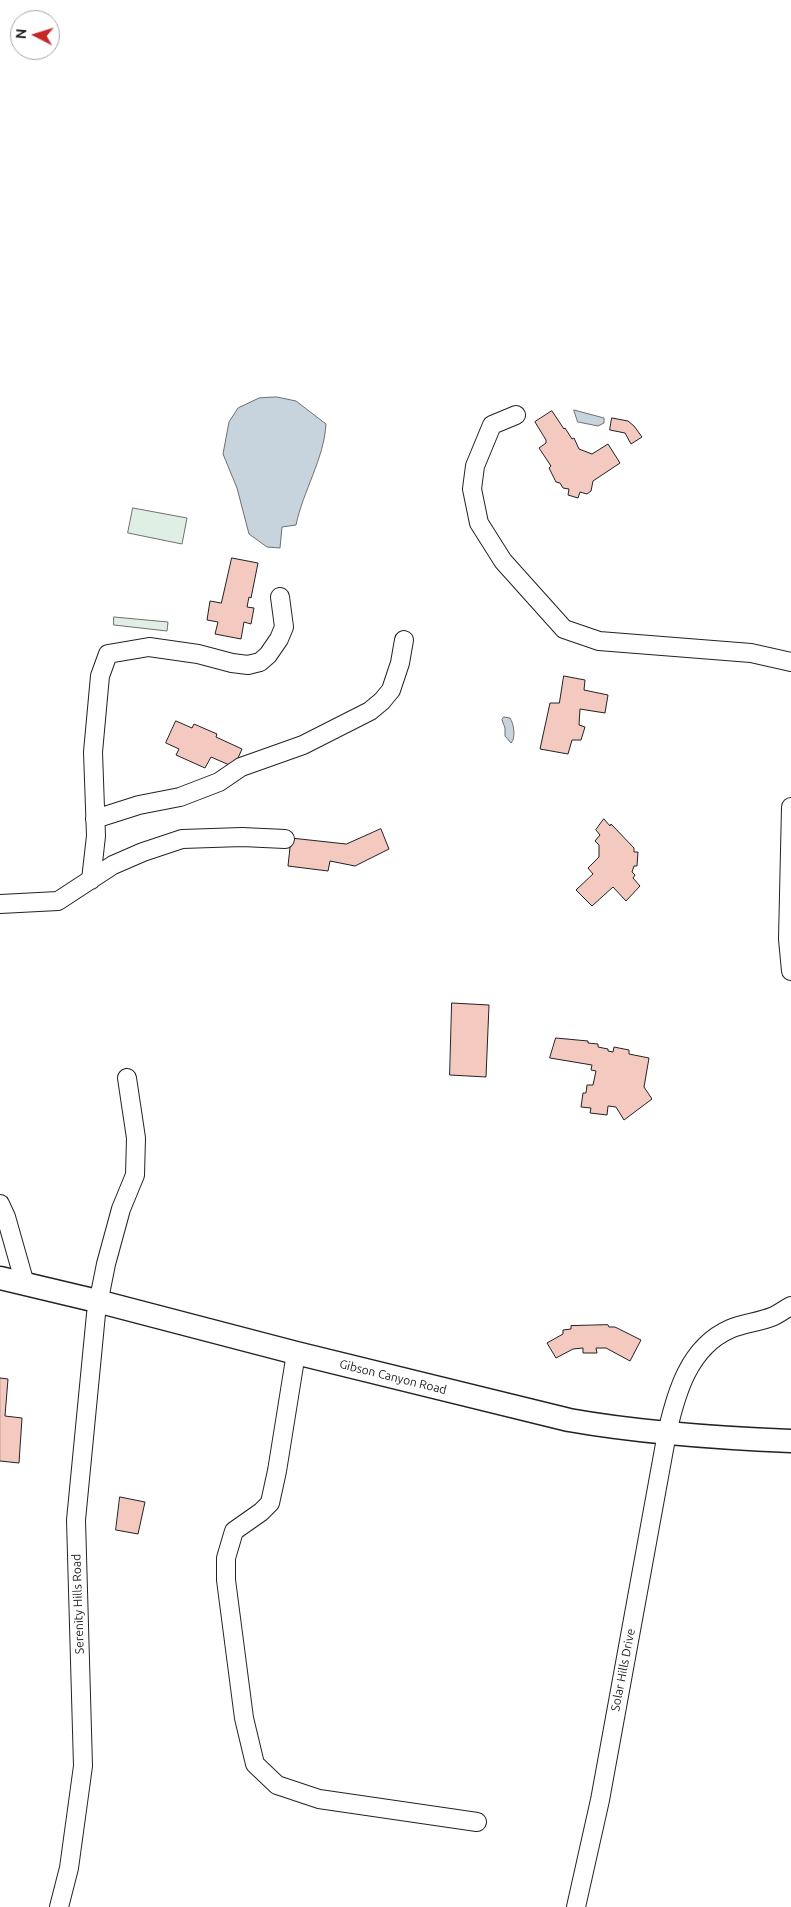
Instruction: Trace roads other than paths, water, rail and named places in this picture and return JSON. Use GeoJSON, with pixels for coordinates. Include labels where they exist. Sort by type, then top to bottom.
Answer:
{"type":"FeatureCollection","features":[{"type":"Feature","properties":{"kind":"main road","name":"Gibson Canyon Road"},"geometry":{"type":"LineString","coordinates":[[0,1278],[569,1420],[667,1433],[791,1441]]}},
{"type":"Feature","properties":{"kind":"street"},"geometry":{"type":"LineString","coordinates":[[516,415],[492,425],[475,466],[472,489],[479,523],[503,561],[564,629],[599,641],[752,653],[791,662]]}},
{"type":"Feature","properties":{"kind":"street"},"geometry":{"type":"LineString","coordinates":[[91,880],[96,836],[93,752],[100,676],[108,654],[148,647],[198,654],[232,663],[248,665],[260,662],[268,655],[279,639],[284,627],[280,597]]}},
{"type":"Feature","properties":{"kind":"street"},"geometry":{"type":"LineString","coordinates":[[95,819],[139,805],[180,797],[219,782],[241,767],[303,745],[370,711],[382,702],[391,690],[400,663],[404,640]]}},
{"type":"Feature","properties":{"kind":"street"},"geometry":{"type":"LineString","coordinates":[[791,807],[788,939],[791,971]]}},
{"type":"Feature","properties":{"kind":"street"},"geometry":{"type":"LineString","coordinates":[[0,904],[58,901],[113,866],[142,852],[182,839],[242,837],[285,839]]}},
{"type":"Feature","properties":{"kind":"street","name":"Serenity Hills Road"},"geometry":{"type":"LineString","coordinates":[[59,1907],[69,1868],[83,1766],[76,1520],[97,1301],[121,1209],[135,1175],[136,1138],[127,1078]]}},
{"type":"Feature","properties":{"kind":"street"},"geometry":{"type":"LineString","coordinates":[[0,1204],[6,1217],[25,1284]]}},
{"type":"Feature","properties":{"kind":"street","name":"Solar Hills Drive"},"geometry":{"type":"LineString","coordinates":[[576,1907],[600,1800],[667,1433],[677,1391],[684,1375],[702,1351],[715,1339],[730,1330],[774,1316],[791,1306]]}},
{"type":"Feature","properties":{"kind":"street"},"geometry":{"type":"LineString","coordinates":[[296,1353],[278,1471],[270,1503],[261,1512],[234,1531],[226,1558],[226,1580],[244,1718],[255,1764],[277,1785],[319,1799],[477,1822]]}}]}
